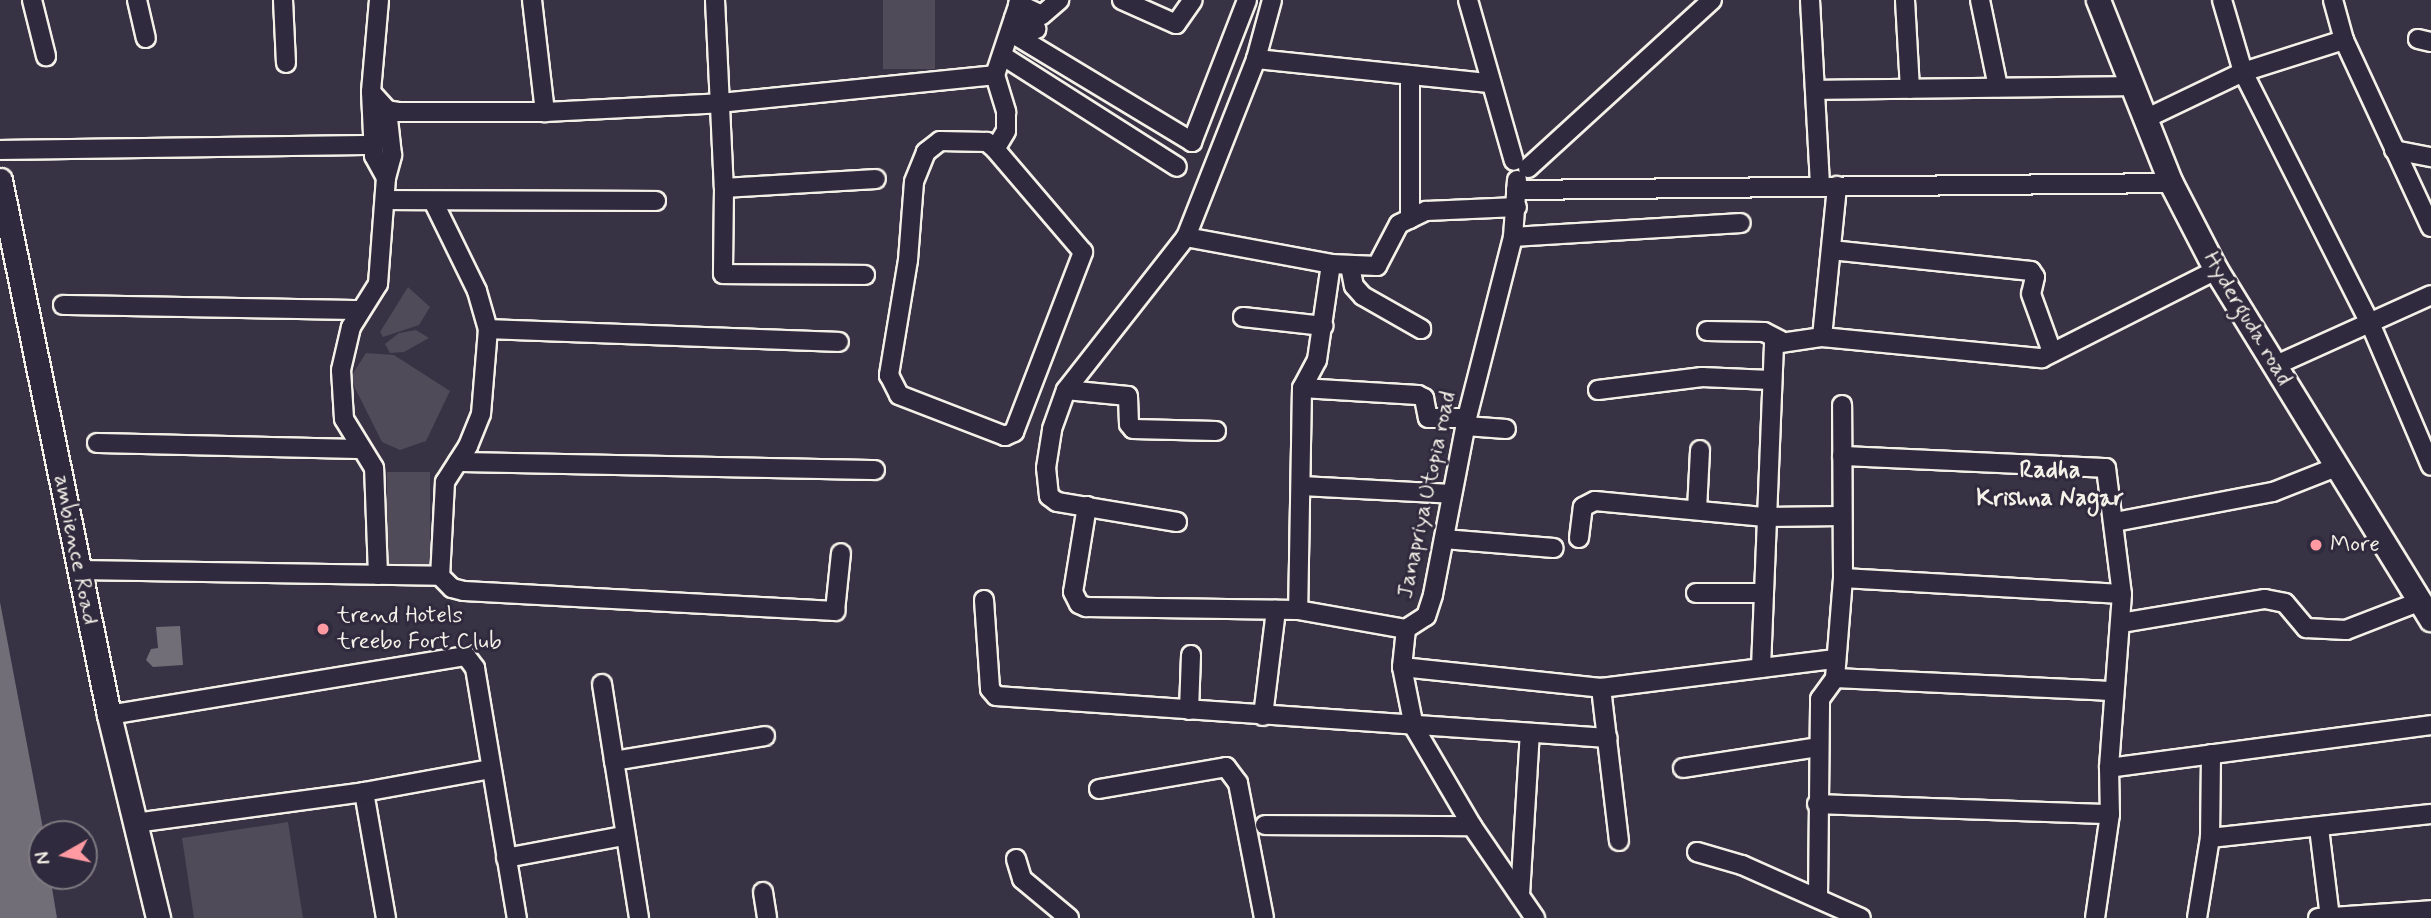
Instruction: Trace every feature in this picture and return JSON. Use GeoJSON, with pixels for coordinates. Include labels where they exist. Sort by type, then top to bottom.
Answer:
{"type":"FeatureCollection","features":[{"type":"Feature","properties":{"kind":"street"},"geometry":{"type":"LineString","coordinates":[[32,0],[46,56]]}},
{"type":"Feature","properties":{"kind":"street"},"geometry":{"type":"LineString","coordinates":[[137,0],[146,38]]}},
{"type":"Feature","properties":{"kind":"street"},"geometry":{"type":"LineString","coordinates":[[283,0],[286,63]]}},
{"type":"Feature","properties":{"kind":"street"},"geometry":{"type":"LineString","coordinates":[[379,0],[371,92],[374,145],[386,178]]}},
{"type":"Feature","properties":{"kind":"street"},"geometry":{"type":"LineString","coordinates":[[533,0],[545,112]]}},
{"type":"Feature","properties":{"kind":"street"},"geometry":{"type":"LineString","coordinates":[[715,0],[724,188],[723,274],[865,275]]}},
{"type":"Feature","properties":{"kind":"street"},"geometry":{"type":"LineString","coordinates":[[1037,29],[1059,0]]}},
{"type":"Feature","properties":{"kind":"street"},"geometry":{"type":"LineString","coordinates":[[1122,0],[1176,24],[1193,0]]}},
{"type":"Feature","properties":{"kind":"street"},"geometry":{"type":"LineString","coordinates":[[1016,14],[1192,142],[1247,0]]}},
{"type":"Feature","properties":{"kind":"street"},"geometry":{"type":"LineString","coordinates":[[1177,522],[1057,502],[1049,496],[1046,468],[1052,429],[1066,390],[1186,237],[1256,59],[1272,0]]}},
{"type":"Feature","properties":{"kind":"street"},"geometry":{"type":"LineString","coordinates":[[1468,0],[1518,181]]}},
{"type":"Feature","properties":{"kind":"street"},"geometry":{"type":"LineString","coordinates":[[1518,181],[1712,0]]}},
{"type":"Feature","properties":{"kind":"street"},"geometry":{"type":"LineString","coordinates":[[1810,0],[1815,90],[1829,186],[1831,250],[1822,338]]}},
{"type":"Feature","properties":{"kind":"street"},"geometry":{"type":"LineString","coordinates":[[1905,0],[1910,89]]}},
{"type":"Feature","properties":{"kind":"street"},"geometry":{"type":"LineString","coordinates":[[1980,0],[1998,87]]}},
{"type":"Feature","properties":{"kind":"street","name":"Hyderguda road"},"geometry":{"type":"LineString","coordinates":[[2098,0],[2171,183],[2216,270],[2426,610]]}},
{"type":"Feature","properties":{"kind":"street"},"geometry":{"type":"LineString","coordinates":[[2222,0],[2243,72],[2370,323],[2431,466]]}},
{"type":"Feature","properties":{"kind":"street"},"geometry":{"type":"LineString","coordinates":[[2333,0],[2344,40],[2431,227]]}},
{"type":"Feature","properties":{"kind":"street"},"geometry":{"type":"LineString","coordinates":[[1016,14],[1037,29]]}},
{"type":"Feature","properties":{"kind":"street"},"geometry":{"type":"LineString","coordinates":[[995,149],[1006,131],[1006,112],[995,75],[1016,14]]}},
{"type":"Feature","properties":{"kind":"street"},"geometry":{"type":"LineString","coordinates":[[2145,119],[2243,72],[2344,40]]}},
{"type":"Feature","properties":{"kind":"street"},"geometry":{"type":"LineString","coordinates":[[1003,56],[1177,167]]}},
{"type":"Feature","properties":{"kind":"street"},"geometry":{"type":"LineString","coordinates":[[1256,59],[1490,83]]}},
{"type":"Feature","properties":{"kind":"street"},"geometry":{"type":"LineString","coordinates":[[387,110],[545,112],[720,103],[995,75]]}},
{"type":"Feature","properties":{"kind":"street"},"geometry":{"type":"LineString","coordinates":[[1410,75],[1410,219]]}},
{"type":"Feature","properties":{"kind":"street"},"geometry":{"type":"LineString","coordinates":[[1815,90],[2131,86]]}},
{"type":"Feature","properties":{"kind":"street"},"geometry":{"type":"LineString","coordinates":[[371,92],[387,110],[392,155],[386,178],[378,284],[360,310],[346,342],[341,370],[344,419],[359,449],[374,468],[379,575]]}},
{"type":"Feature","properties":{"kind":"street"},"geometry":{"type":"LineString","coordinates":[[940,141],[987,142],[995,149],[1083,252],[1014,432],[1004,436],[899,395],[890,375],[908,260],[914,182],[926,152],[940,141]]}},
{"type":"Feature","properties":{"kind":"street"},"geometry":{"type":"LineString","coordinates":[[0,150],[374,145]]}},
{"type":"Feature","properties":{"kind":"street"},"geometry":{"type":"LineString","coordinates":[[2394,150],[2431,157]]}},
{"type":"Feature","properties":{"kind":"street"},"geometry":{"type":"LineString","coordinates":[[724,188],[876,179]]}},
{"type":"Feature","properties":{"kind":"street","name":"ambience Road"},"geometry":{"type":"LineString","coordinates":[[0,180],[109,715],[158,918]]}},
{"type":"Feature","properties":{"kind":"street"},"geometry":{"type":"LineString","coordinates":[[1186,237],[1350,266],[1381,263],[1385,246],[1399,224],[1426,211],[1518,181],[1829,186],[2171,183]]}},
{"type":"Feature","properties":{"kind":"street","name":"Janapriya Utopia road"},"geometry":{"type":"LineString","coordinates":[[1518,181],[1513,237],[1466,422],[1444,539],[1426,615],[1406,629],[1402,667],[1414,727],[1472,826],[1535,918]]}},
{"type":"Feature","properties":{"kind":"street"},"geometry":{"type":"LineString","coordinates":[[385,200],[656,201]]}},
{"type":"Feature","properties":{"kind":"street"},"geometry":{"type":"LineString","coordinates":[[433,201],[477,291],[488,329],[481,414],[458,462],[445,482],[440,576]]}},
{"type":"Feature","properties":{"kind":"street"},"geometry":{"type":"LineString","coordinates":[[1513,237],[1741,223]]}},
{"type":"Feature","properties":{"kind":"street"},"geometry":{"type":"LineString","coordinates":[[1831,250],[2031,271],[2035,277],[2031,294],[2052,352]]}},
{"type":"Feature","properties":{"kind":"street"},"geometry":{"type":"LineString","coordinates":[[1298,610],[1302,388],[1317,360],[1331,264]]}},
{"type":"Feature","properties":{"kind":"street"},"geometry":{"type":"LineString","coordinates":[[1350,266],[1363,296],[1421,329]]}},
{"type":"Feature","properties":{"kind":"street"},"geometry":{"type":"LineString","coordinates":[[1707,331],[1764,332],[1780,340],[1822,338],[2042,358],[2216,270]]}},
{"type":"Feature","properties":{"kind":"street"},"geometry":{"type":"LineString","coordinates":[[2274,366],[2431,295]]}},
{"type":"Feature","properties":{"kind":"street"},"geometry":{"type":"LineString","coordinates":[[62,305],[360,310]]}},
{"type":"Feature","properties":{"kind":"street"},"geometry":{"type":"LineString","coordinates":[[1243,317],[1323,326]]}},
{"type":"Feature","properties":{"kind":"street"},"geometry":{"type":"LineString","coordinates":[[488,329],[839,342]]}},
{"type":"Feature","properties":{"kind":"street"},"geometry":{"type":"LineString","coordinates":[[1761,668],[1770,380],[1772,350],[1780,340]]}},
{"type":"Feature","properties":{"kind":"street"},"geometry":{"type":"LineString","coordinates":[[1598,390],[1702,377],[1770,380]]}},
{"type":"Feature","properties":{"kind":"street"},"geometry":{"type":"LineString","coordinates":[[1302,388],[1418,396],[1424,398],[1428,418],[1506,429]]}},
{"type":"Feature","properties":{"kind":"street"},"geometry":{"type":"LineString","coordinates":[[1066,390],[1128,396],[1129,424],[1133,429],[1216,430]]}},
{"type":"Feature","properties":{"kind":"street"},"geometry":{"type":"LineString","coordinates":[[1818,897],[1820,699],[1835,678],[1843,578],[1842,405]]}},
{"type":"Feature","properties":{"kind":"street"},"geometry":{"type":"LineString","coordinates":[[97,443],[359,449]]}},
{"type":"Feature","properties":{"kind":"street"},"geometry":{"type":"LineString","coordinates":[[1697,510],[1700,450]]}},
{"type":"Feature","properties":{"kind":"street"},"geometry":{"type":"LineString","coordinates":[[1843,456],[2106,468],[2115,522],[2122,594],[2109,768],[2110,814],[2095,918]]}},
{"type":"Feature","properties":{"kind":"street"},"geometry":{"type":"LineString","coordinates":[[458,462],[875,470]]}},
{"type":"Feature","properties":{"kind":"street"},"geometry":{"type":"LineString","coordinates":[[2115,522],[2273,492],[2339,466]]}},
{"type":"Feature","properties":{"kind":"street"},"geometry":{"type":"LineString","coordinates":[[1301,486],[1452,494]]}},
{"type":"Feature","properties":{"kind":"street"},"geometry":{"type":"LineString","coordinates":[[1578,538],[1586,502],[1765,517],[1842,516]]}},
{"type":"Feature","properties":{"kind":"street"},"geometry":{"type":"LineString","coordinates":[[1087,506],[1073,592],[1079,604],[1298,610],[1406,629]]}},
{"type":"Feature","properties":{"kind":"street"},"geometry":{"type":"LineString","coordinates":[[1444,539],[1554,548]]}},
{"type":"Feature","properties":{"kind":"street"},"geometry":{"type":"LineString","coordinates":[[78,569],[440,576],[452,588],[464,591],[835,611],[841,552]]}},
{"type":"Feature","properties":{"kind":"street"},"geometry":{"type":"LineString","coordinates":[[1843,578],[2122,594]]}},
{"type":"Feature","properties":{"kind":"street"},"geometry":{"type":"LineString","coordinates":[[1696,593],[1764,593]]}},
{"type":"Feature","properties":{"kind":"street"},"geometry":{"type":"LineString","coordinates":[[2121,622],[2265,599],[2285,603],[2306,628],[2346,630],[2426,610]]}},
{"type":"Feature","properties":{"kind":"street"},"geometry":{"type":"LineString","coordinates":[[984,600],[990,689],[996,696],[1414,727],[1608,738]]}},
{"type":"Feature","properties":{"kind":"street"},"geometry":{"type":"LineString","coordinates":[[1263,716],[1276,610]]}},
{"type":"Feature","properties":{"kind":"street"},"geometry":{"type":"LineString","coordinates":[[1189,710],[1191,655]]}},
{"type":"Feature","properties":{"kind":"street"},"geometry":{"type":"LineString","coordinates":[[109,715],[466,656],[475,668],[517,918]]}},
{"type":"Feature","properties":{"kind":"street"},"geometry":{"type":"LineString","coordinates":[[1402,667],[1601,688],[1835,659]]}},
{"type":"Feature","properties":{"kind":"street"},"geometry":{"type":"LineString","coordinates":[[1835,678],[2114,691]]}},
{"type":"Feature","properties":{"kind":"street"},"geometry":{"type":"LineString","coordinates":[[602,684],[623,836],[639,918]]}},
{"type":"Feature","properties":{"kind":"street"},"geometry":{"type":"LineString","coordinates":[[1601,688],[1619,841]]}},
{"type":"Feature","properties":{"kind":"street"},"geometry":{"type":"LineString","coordinates":[[2109,768],[2431,725]]}},
{"type":"Feature","properties":{"kind":"street"},"geometry":{"type":"LineString","coordinates":[[1520,895],[1530,733]]}},
{"type":"Feature","properties":{"kind":"street"},"geometry":{"type":"LineString","coordinates":[[614,761],[765,736]]}},
{"type":"Feature","properties":{"kind":"street"},"geometry":{"type":"LineString","coordinates":[[1684,768],[1818,747]]}},
{"type":"Feature","properties":{"kind":"street"},"geometry":{"type":"LineString","coordinates":[[2197,918],[2210,838],[2211,754]]}},
{"type":"Feature","properties":{"kind":"street"},"geometry":{"type":"LineString","coordinates":[[1099,789],[1226,767],[1238,783],[1264,918]]}},
{"type":"Feature","properties":{"kind":"street"},"geometry":{"type":"LineString","coordinates":[[135,823],[364,792],[490,769]]}},
{"type":"Feature","properties":{"kind":"street"},"geometry":{"type":"LineString","coordinates":[[364,792],[386,918]]}},
{"type":"Feature","properties":{"kind":"street"},"geometry":{"type":"LineString","coordinates":[[1817,804],[2110,814]]}},
{"type":"Feature","properties":{"kind":"street"},"geometry":{"type":"LineString","coordinates":[[2210,838],[2431,814]]}},
{"type":"Feature","properties":{"kind":"street"},"geometry":{"type":"LineString","coordinates":[[1265,825],[1472,826]]}},
{"type":"Feature","properties":{"kind":"street"},"geometry":{"type":"LineString","coordinates":[[2319,828],[2326,918],[2431,910]]}},
{"type":"Feature","properties":{"kind":"street"},"geometry":{"type":"LineString","coordinates":[[506,858],[623,836]]}},
{"type":"Feature","properties":{"kind":"street"},"geometry":{"type":"LineString","coordinates":[[1697,852],[1741,864],[1861,918]]}},
{"type":"Feature","properties":{"kind":"street"},"geometry":{"type":"LineString","coordinates":[[1016,859],[1023,879],[1069,918]]}},
{"type":"Feature","properties":{"kind":"street"},"geometry":{"type":"LineString","coordinates":[[763,892],[767,918]]}},
{"type":"Feature","properties":{"kind":"shaded area"},"geometry":{"type":"Polygon","coordinates":[[[883,0],[935,0],[935,69],[883,69],[883,0]]]}},
{"type":"Feature","properties":{"kind":"shaded area"},"geometry":{"type":"Polygon","coordinates":[[[408,287],[430,307],[419,325],[383,337],[380,332],[408,287]]]}},
{"type":"Feature","properties":{"kind":"shaded area"},"geometry":{"type":"Polygon","coordinates":[[[416,330],[429,338],[404,352],[390,353],[385,344],[399,333],[416,330]]]}},
{"type":"Feature","properties":{"kind":"shaded area"},"geometry":{"type":"Polygon","coordinates":[[[366,353],[394,355],[450,391],[426,441],[400,450],[382,442],[350,378],[366,353]]]}},
{"type":"Feature","properties":{"kind":"shaded area"},"geometry":{"type":"Polygon","coordinates":[[[387,472],[430,472],[430,565],[387,565],[387,472]]]}},
{"type":"Feature","properties":{"kind":"shaded area"},"geometry":{"type":"Polygon","coordinates":[[[0,602],[41,820],[28,820],[28,890],[52,890],[57,918],[0,918],[0,602]]]}},
{"type":"Feature","properties":{"kind":"shaded area"},"geometry":{"type":"Polygon","coordinates":[[[180,626],[183,665],[153,667],[146,660],[151,649],[158,648],[156,627],[180,626]]]}},
{"type":"Feature","properties":{"kind":"shaded area"},"geometry":{"type":"Polygon","coordinates":[[[288,822],[303,918],[194,918],[182,838],[288,822]]]}},
{"type":"Feature","properties":{"kind":"place","name":"More"},"geometry":{"type":"Point","coordinates":[2316,545]}},
{"type":"Feature","properties":{"kind":"place","name":"trend Hotels treebo Fort Club"},"geometry":{"type":"Point","coordinates":[323,629]}},
{"type":"Feature","properties":{"kind":"district","name":"Radha Krishna Nagar"},"geometry":{"type":"Point","coordinates":[2050,485]}}]}
